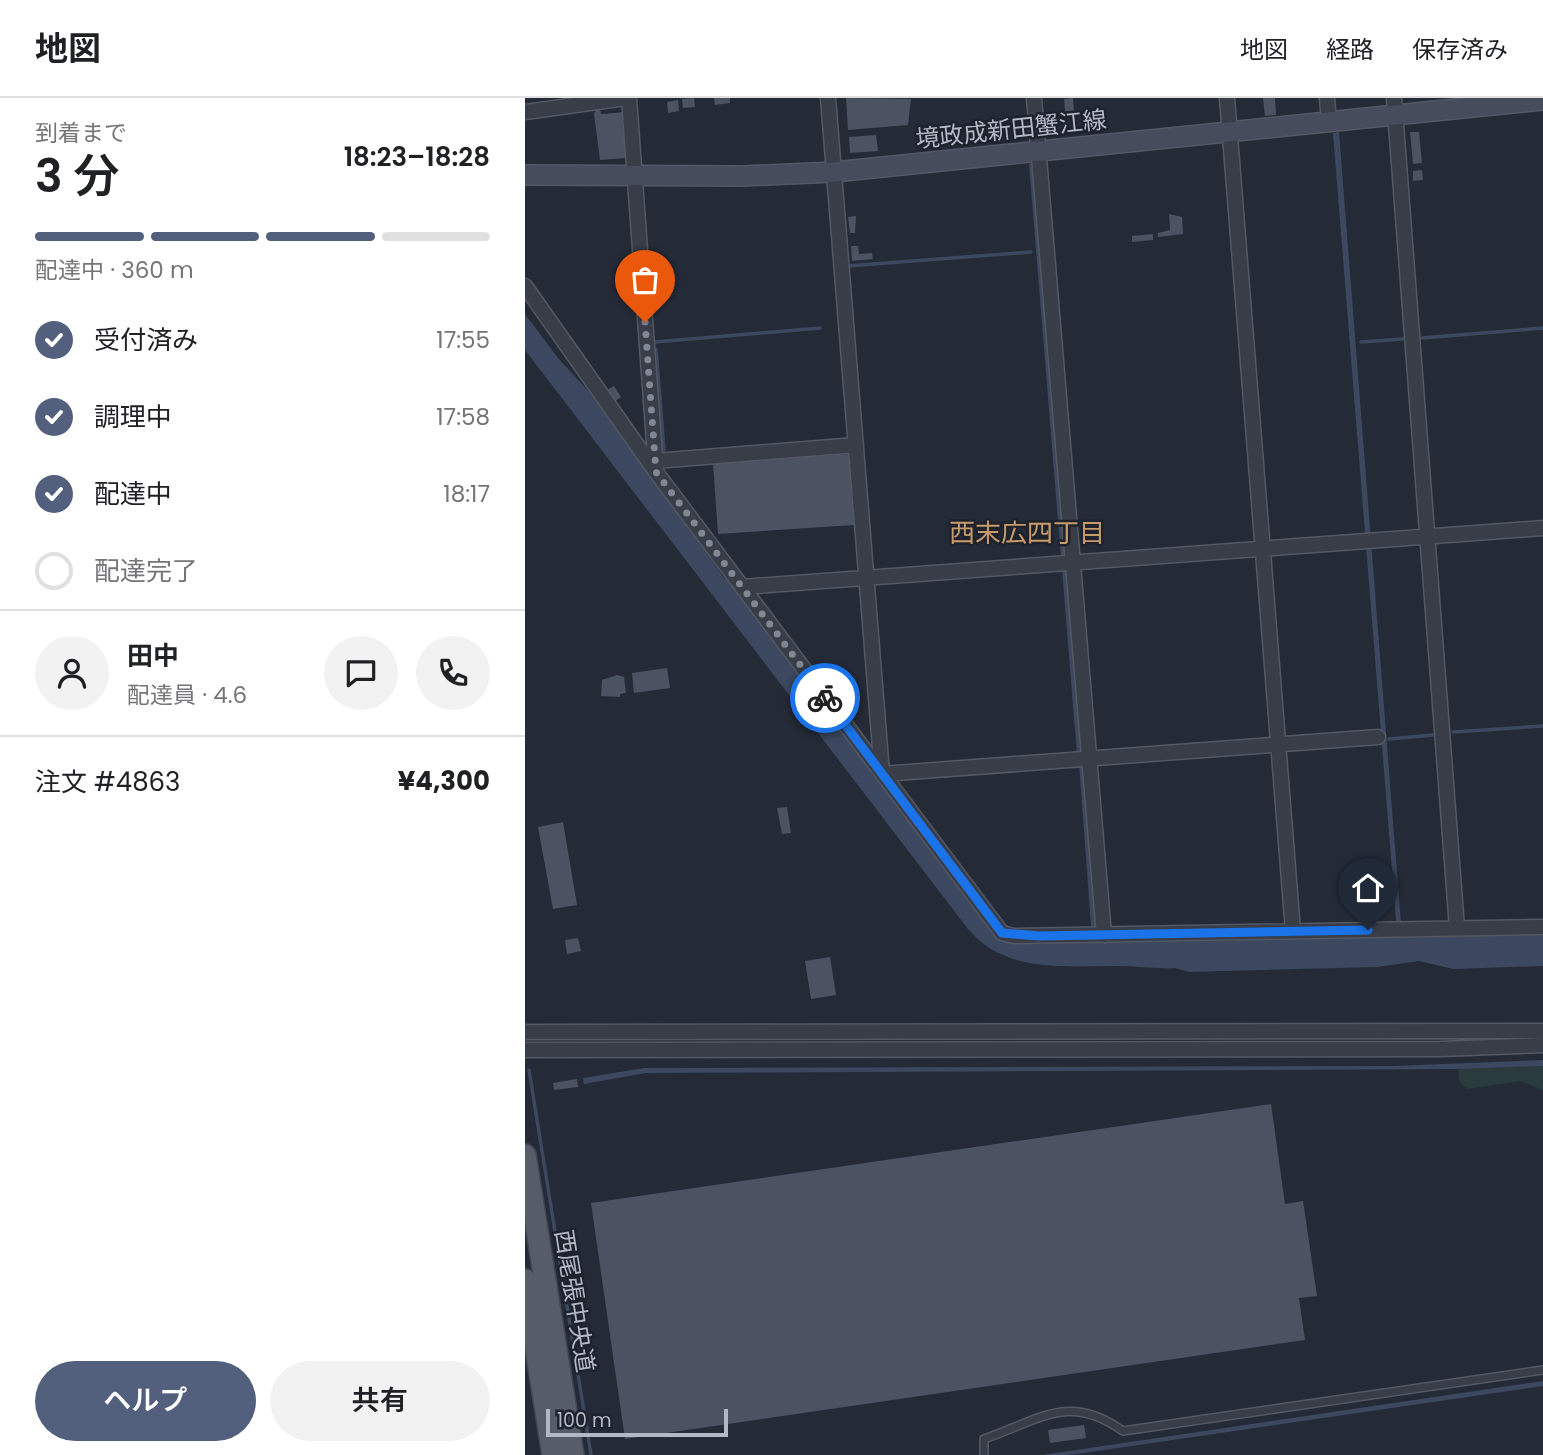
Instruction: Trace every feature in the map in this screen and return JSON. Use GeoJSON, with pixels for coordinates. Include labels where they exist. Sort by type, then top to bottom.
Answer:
{"type":"FeatureCollection","features":[{"type":"Feature","properties":{"kind":"main road","name":"境政成新田蟹江線"},"geometry":{"type":"LineString","coordinates":[[525,175],[635,177],[834,172],[1329,122],[1395,107],[1543,100]]}},
{"type":"Feature","properties":{"kind":"main road","name":"西尾張中央道"},"geometry":{"type":"LineString","coordinates":[[525,1155],[573,1455]]}},
{"type":"Feature","properties":{"kind":"main road","name":"西尾張中央道"},"geometry":{"type":"LineString","coordinates":[[525,1280],[553,1455]]}},
{"type":"Feature","properties":{"kind":"street"},"geometry":{"type":"LineString","coordinates":[[525,112],[628,98],[655,466]]}},
{"type":"Feature","properties":{"kind":"street"},"geometry":{"type":"LineString","coordinates":[[828,98],[882,775]]}},
{"type":"Feature","properties":{"kind":"street"},"geometry":{"type":"LineString","coordinates":[[1034,98],[1089,759],[1098,935]]}},
{"type":"Feature","properties":{"kind":"street"},"geometry":{"type":"LineString","coordinates":[[1227,98],[1293,931]]}},
{"type":"Feature","properties":{"kind":"street"},"geometry":{"type":"LineString","coordinates":[[1327,98],[1329,122]]}},
{"type":"Feature","properties":{"kind":"street"},"geometry":{"type":"LineString","coordinates":[[1395,107],[1457,928]]}},
{"type":"Feature","properties":{"kind":"street"},"geometry":{"type":"LineString","coordinates":[[525,286],[742,587],[1002,933],[1014,936],[1543,927]]}},
{"type":"Feature","properties":{"kind":"street"},"geometry":{"type":"LineString","coordinates":[[655,466],[856,445]]}},
{"type":"Feature","properties":{"kind":"street"},"geometry":{"type":"LineString","coordinates":[[742,587],[1543,528]]}},
{"type":"Feature","properties":{"kind":"street"},"geometry":{"type":"LineString","coordinates":[[882,775],[1378,737]]}},
{"type":"Feature","properties":{"kind":"street"},"geometry":{"type":"LineString","coordinates":[[525,1032],[1543,1031]]}},
{"type":"Feature","properties":{"kind":"street"},"geometry":{"type":"LineString","coordinates":[[525,1049],[1441,1049],[1543,1045]]}},
{"type":"Feature","properties":{"kind":"lane"},"geometry":{"type":"LineString","coordinates":[[983,1455],[984,1439],[1074,1409],[1099,1416],[1123,1431],[1543,1370]]}},
{"type":"Feature","properties":{"kind":"shaded area"},"geometry":{"type":"Polygon","coordinates":[[[1543,1066],[1543,1090],[1521,1081],[1467,1089],[1459,1081],[1458,1069],[1543,1066]]]}},
{"type":"Feature","properties":{"kind":"water"},"geometry":{"type":"Polygon","coordinates":[[[1339,132],[1401,924],[1543,931],[1543,966],[1453,969],[1419,961],[1377,967],[1189,972],[1175,968],[1055,966],[1017,960],[999,953],[968,929],[525,350],[525,314],[558,358],[592,395],[725,579],[732,582],[991,927],[1092,939],[1079,763],[1083,763],[1100,939],[1397,933],[1333,133],[1339,132]]]}},
{"type":"Feature","properties":{"kind":"water"},"geometry":{"type":"Polygon","coordinates":[[[1035,163],[1067,557],[1061,557],[1029,164],[1035,163]]]}},
{"type":"Feature","properties":{"kind":"water"},"geometry":{"type":"Polygon","coordinates":[[[1062,569],[1067,569],[1082,755],[1077,755],[1062,569]]]}},
{"type":"Feature","properties":{"kind":"water"},"geometry":{"type":"Polygon","coordinates":[[[1543,1060],[1543,1066],[1458,1069],[646,1073],[584,1084],[583,1078],[644,1068],[1393,1066],[1543,1060]]]}},
{"type":"Feature","properties":{"kind":"water"},"geometry":{"type":"Polygon","coordinates":[[[1543,1381],[1543,1386],[1070,1455],[1042,1455],[1543,1381]]]}},
{"type":"Feature","properties":{"kind":"building"},"geometry":{"type":"Polygon","coordinates":[[[694,98],[695,107],[683,108],[682,99],[694,98]]]}},
{"type":"Feature","properties":{"kind":"building"},"geometry":{"type":"Polygon","coordinates":[[[714,98],[730,98],[730,103],[715,105],[714,98]]]}},
{"type":"Feature","properties":{"kind":"building"},"geometry":{"type":"Polygon","coordinates":[[[846,98],[911,99],[908,125],[848,130],[846,98]]]}},
{"type":"Feature","properties":{"kind":"building"},"geometry":{"type":"Polygon","coordinates":[[[1073,98],[1074,111],[1065,111],[1064,99],[1073,98]]]}},
{"type":"Feature","properties":{"kind":"building"},"geometry":{"type":"Polygon","coordinates":[[[1263,98],[1275,98],[1276,115],[1265,116],[1263,98]]]}},
{"type":"Feature","properties":{"kind":"building"},"geometry":{"type":"Polygon","coordinates":[[[678,100],[679,111],[668,113],[667,102],[678,100]]]}},
{"type":"Feature","properties":{"kind":"building"},"geometry":{"type":"Polygon","coordinates":[[[596,110],[600,110],[601,114],[626,112],[626,158],[600,160],[594,114],[596,110]]]}},
{"type":"Feature","properties":{"kind":"building"},"geometry":{"type":"Polygon","coordinates":[[[1410,132],[1419,132],[1422,163],[1413,164],[1410,132]]]}},
{"type":"Feature","properties":{"kind":"building"},"geometry":{"type":"Polygon","coordinates":[[[876,135],[878,151],[850,153],[849,137],[876,135]]]}},
{"type":"Feature","properties":{"kind":"building"},"geometry":{"type":"Polygon","coordinates":[[[1422,170],[1423,180],[1413,181],[1413,171],[1422,170]]]}},
{"type":"Feature","properties":{"kind":"building"},"geometry":{"type":"Polygon","coordinates":[[[1169,214],[1182,217],[1183,234],[1158,237],[1158,233],[1170,230],[1169,214]]]}},
{"type":"Feature","properties":{"kind":"building"},"geometry":{"type":"Polygon","coordinates":[[[856,216],[855,233],[850,233],[848,217],[856,216]]]}},
{"type":"Feature","properties":{"kind":"building"},"geometry":{"type":"Polygon","coordinates":[[[1153,234],[1153,240],[1132,242],[1132,236],[1153,234]]]}},
{"type":"Feature","properties":{"kind":"building"},"geometry":{"type":"Polygon","coordinates":[[[851,246],[858,246],[859,254],[872,253],[873,259],[852,261],[851,246]]]}},
{"type":"Feature","properties":{"kind":"building"},"geometry":{"type":"Polygon","coordinates":[[[614,386],[621,397],[614,402],[607,390],[614,386]]]}},
{"type":"Feature","properties":{"kind":"building"},"geometry":{"type":"Polygon","coordinates":[[[850,454],[854,525],[718,534],[713,463],[850,454]]]}},
{"type":"Feature","properties":{"kind":"building"},"geometry":{"type":"Polygon","coordinates":[[[667,668],[670,688],[634,693],[632,673],[667,668]]]}},
{"type":"Feature","properties":{"kind":"building"},"geometry":{"type":"Polygon","coordinates":[[[617,675],[624,677],[626,693],[620,694],[620,697],[601,696],[602,680],[617,675]]]}},
{"type":"Feature","properties":{"kind":"building"},"geometry":{"type":"Polygon","coordinates":[[[787,807],[791,833],[782,834],[777,808],[787,807]]]}},
{"type":"Feature","properties":{"kind":"building"},"geometry":{"type":"Polygon","coordinates":[[[563,822],[577,905],[553,909],[538,827],[563,822]]]}},
{"type":"Feature","properties":{"kind":"building"},"geometry":{"type":"Polygon","coordinates":[[[578,938],[581,951],[567,954],[565,940],[578,938]]]}},
{"type":"Feature","properties":{"kind":"building"},"geometry":{"type":"Polygon","coordinates":[[[830,957],[836,995],[811,999],[805,961],[830,957]]]}},
{"type":"Feature","properties":{"kind":"building"},"geometry":{"type":"Polygon","coordinates":[[[577,1079],[578,1087],[554,1090],[553,1083],[577,1079]]]}},
{"type":"Feature","properties":{"kind":"building"},"geometry":{"type":"Polygon","coordinates":[[[1271,1104],[1285,1204],[1303,1201],[1317,1296],[1299,1298],[1305,1340],[625,1439],[591,1203],[1271,1104]]]}},
{"type":"Feature","properties":{"kind":"building"},"geometry":{"type":"Polygon","coordinates":[[[1084,1425],[1086,1438],[1050,1443],[1048,1430],[1084,1425]]]}},
{"type":"Feature","properties":{"kind":"waterway"},"geometry":{"type":"LineString","coordinates":[[847,266],[1031,252]]}},
{"type":"Feature","properties":{"kind":"waterway"},"geometry":{"type":"LineString","coordinates":[[655,342],[820,328]]}},
{"type":"Feature","properties":{"kind":"waterway"},"geometry":{"type":"LineString","coordinates":[[1422,338],[1543,328]]}},
{"type":"Feature","properties":{"kind":"waterway"},"geometry":{"type":"LineString","coordinates":[[1361,342],[1403,339]]}},
{"type":"Feature","properties":{"kind":"waterway"},"geometry":{"type":"LineString","coordinates":[[656,349],[664,450]]}},
{"type":"Feature","properties":{"kind":"waterway"},"geometry":{"type":"LineString","coordinates":[[1453,732],[1543,726]]}},
{"type":"Feature","properties":{"kind":"waterway"},"geometry":{"type":"LineString","coordinates":[[1389,739],[1433,735]]}},
{"type":"Feature","properties":{"kind":"waterway"},"geometry":{"type":"LineString","coordinates":[[529,1070],[591,1455]]}},
{"type":"Feature","properties":{"kind":"way so far"},"geometry":{"type":"LineString","coordinates":[[645,322],[656,472],[825,698]]}},
{"type":"Feature","properties":{"kind":"district","name":"西末広四丁目"},"geometry":{"type":"Point","coordinates":[1027,533]}},
{"type":"Feature","properties":{"kind":"route"},"geometry":{"type":"LineString","coordinates":[[825,698],[1002,933],[1039,936],[1368,930]]}}]}
